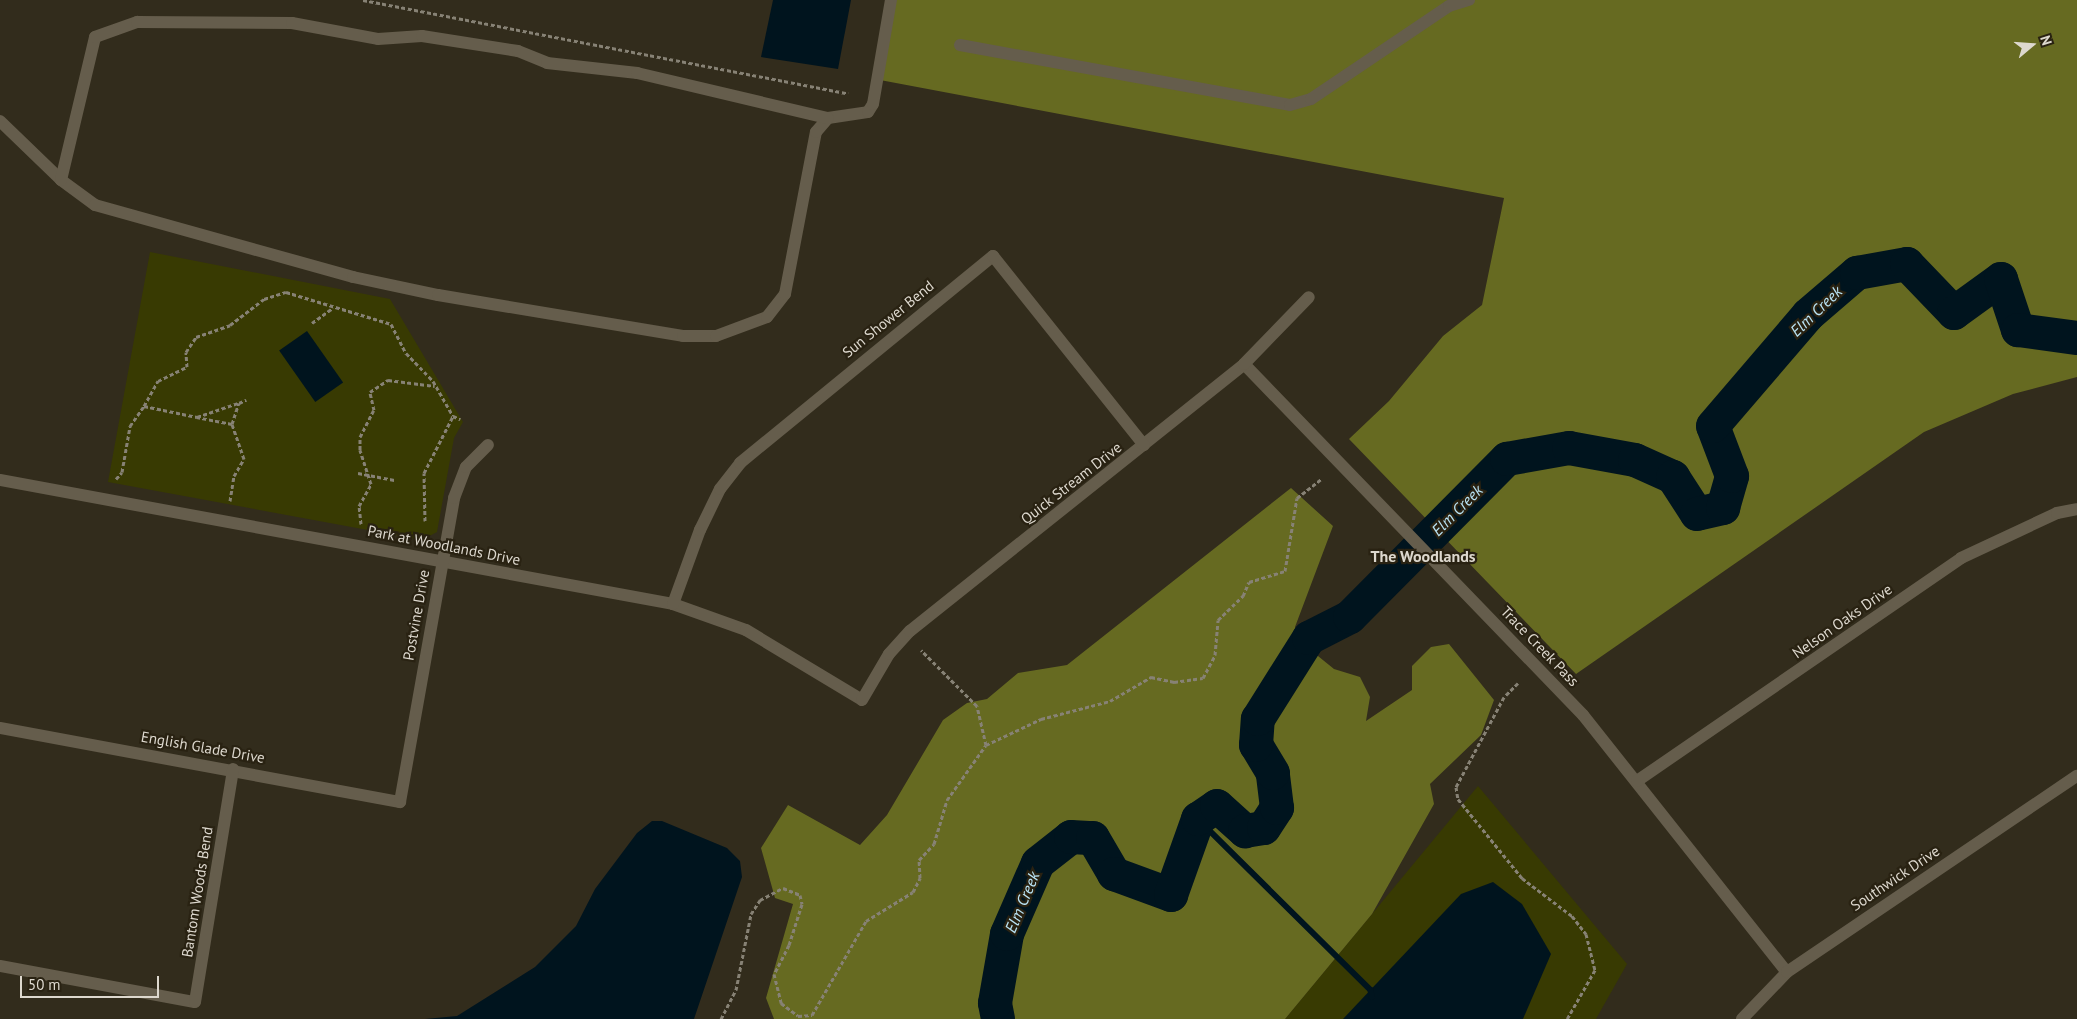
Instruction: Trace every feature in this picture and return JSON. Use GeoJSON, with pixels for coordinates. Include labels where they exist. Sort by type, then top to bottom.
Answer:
{"type":"FeatureCollection","features":[{"type":"Feature","properties":{"kind":"street"},"geometry":{"type":"LineString","coordinates":[[61,180],[95,37],[137,22],[292,23],[378,39],[422,36],[518,51],[547,63],[637,73],[828,118],[868,112],[873,104],[891,0]]}},
{"type":"Feature","properties":{"kind":"street"},"geometry":{"type":"LineString","coordinates":[[960,44],[1290,105],[1311,100],[1450,6],[1469,0]]}},
{"type":"Feature","properties":{"kind":"street"},"geometry":{"type":"LineString","coordinates":[[0,121],[61,180],[95,205],[353,277],[438,295],[704,337],[752,325],[775,309],[785,294],[816,132],[828,118]]}},
{"type":"Feature","properties":{"kind":"street","name":"Sun Shower Bend"},"geometry":{"type":"LineString","coordinates":[[673,604],[700,530],[720,489],[740,463],[993,256],[1144,445]]}},
{"type":"Feature","properties":{"kind":"street","name":"Quick Stream Drive"},"geometry":{"type":"LineString","coordinates":[[862,700],[889,654],[910,631],[1244,364],[1309,297]]}},
{"type":"Feature","properties":{"kind":"street","name":"Trace Creek Pass"},"geometry":{"type":"LineString","coordinates":[[1244,364],[1583,715],[1787,972]]}},
{"type":"Feature","properties":{"kind":"street","name":"Postvine Drive"},"geometry":{"type":"LineString","coordinates":[[400,802],[442,561],[463,475],[488,444]]}},
{"type":"Feature","properties":{"kind":"street","name":"Park at Woodlands Drive"},"geometry":{"type":"LineString","coordinates":[[0,480],[673,604],[746,630],[862,700]]}},
{"type":"Feature","properties":{"kind":"street","name":"Nelson Oaks Drive"},"geometry":{"type":"LineString","coordinates":[[1637,781],[1962,558],[2057,513],[2077,509]]}},
{"type":"Feature","properties":{"kind":"street","name":"English Glade Drive"},"geometry":{"type":"LineString","coordinates":[[0,728],[233,769],[400,802]]}},
{"type":"Feature","properties":{"kind":"street","name":"Bantom Woods Bend"},"geometry":{"type":"LineString","coordinates":[[0,966],[195,1002],[233,769]]}},
{"type":"Feature","properties":{"kind":"street","name":"Southwick Drive"},"geometry":{"type":"LineString","coordinates":[[1742,1019],[1787,972],[2077,776]]}},
{"type":"Feature","properties":{"kind":"path"},"geometry":{"type":"LineString","coordinates":[[363,0],[848,93]]}},
{"type":"Feature","properties":{"kind":"path"},"geometry":{"type":"LineString","coordinates":[[116,479],[122,472],[130,426],[158,381],[187,367],[186,352],[196,337],[230,325],[264,299],[286,292],[333,308],[391,324],[406,353],[436,386],[452,416],[460,418]]}},
{"type":"Feature","properties":{"kind":"path"},"geometry":{"type":"LineString","coordinates":[[312,323],[333,308]]}},
{"type":"Feature","properties":{"kind":"path"},"geometry":{"type":"LineString","coordinates":[[361,524],[359,506],[370,490],[368,474],[360,450],[360,437],[374,410],[370,392],[388,380],[436,386]]}},
{"type":"Feature","properties":{"kind":"path"},"geometry":{"type":"LineString","coordinates":[[197,417],[246,400]]}},
{"type":"Feature","properties":{"kind":"path"},"geometry":{"type":"LineString","coordinates":[[230,501],[234,476],[244,459],[232,424],[239,403]]}},
{"type":"Feature","properties":{"kind":"path"},"geometry":{"type":"LineString","coordinates":[[144,406],[232,424]]}},
{"type":"Feature","properties":{"kind":"path"},"geometry":{"type":"LineString","coordinates":[[425,521],[424,473],[452,416]]}},
{"type":"Feature","properties":{"kind":"path"},"geometry":{"type":"LineString","coordinates":[[358,473],[394,480]]}},
{"type":"Feature","properties":{"kind":"path"},"geometry":{"type":"LineString","coordinates":[[721,1019],[736,990],[751,914],[760,900],[783,888],[794,889],[802,904],[789,945],[776,965],[775,990],[787,1011],[812,1015],[866,921],[913,892],[920,878],[919,860],[934,844],[948,800],[986,745],[1041,719],[1110,701],[1151,677],[1174,682],[1203,678],[1215,655],[1218,620],[1243,596],[1249,582],[1284,571],[1297,498],[1321,479]]}},
{"type":"Feature","properties":{"kind":"path"},"geometry":{"type":"LineString","coordinates":[[920,650],[977,706],[986,745]]}},
{"type":"Feature","properties":{"kind":"path"},"geometry":{"type":"LineString","coordinates":[[1518,683],[1504,697],[1456,787],[1458,798],[1522,878],[1572,916],[1586,934],[1595,970],[1567,1019]]}},
{"type":"Feature","properties":{"kind":"shaded area"},"geometry":{"type":"Polygon","coordinates":[[[150,252],[390,299],[463,422],[454,438],[437,532],[422,540],[108,482],[150,252]]]}},
{"type":"Feature","properties":{"kind":"shaded area"},"geometry":{"type":"Polygon","coordinates":[[[1478,786],[1627,964],[1596,1019],[1285,1019],[1478,786]]]}},
{"type":"Feature","properties":{"kind":"green space"},"geometry":{"type":"Polygon","coordinates":[[[896,0],[2077,0],[2077,377],[2013,394],[1924,432],[1576,674],[1349,439],[1389,401],[1443,336],[1482,305],[1504,198],[880,80],[896,0]]]}},
{"type":"Feature","properties":{"kind":"green space"},"geometry":{"type":"Polygon","coordinates":[[[1291,488],[1333,526],[1295,627],[1297,639],[1334,669],[1360,677],[1370,697],[1366,721],[1412,690],[1412,666],[1431,647],[1449,644],[1494,700],[1481,735],[1430,784],[1434,804],[1372,914],[1285,1019],[774,1019],[766,998],[793,904],[775,898],[761,848],[788,805],[860,845],[887,815],[943,720],[967,703],[987,699],[1018,673],[1067,665],[1291,488]]]}},
{"type":"Feature","properties":{"kind":"water"},"geometry":{"type":"Polygon","coordinates":[[[773,0],[851,0],[838,69],[761,57],[773,0]]]}},
{"type":"Feature","properties":{"kind":"water"},"geometry":{"type":"Polygon","coordinates":[[[307,331],[343,383],[315,402],[279,351],[307,331]]]}},
{"type":"Feature","properties":{"kind":"water"},"geometry":{"type":"Polygon","coordinates":[[[652,821],[662,821],[727,848],[740,861],[742,877],[694,1019],[425,1019],[457,1016],[535,967],[576,926],[595,889],[637,833],[652,821]]]}},
{"type":"Feature","properties":{"kind":"water"},"geometry":{"type":"Polygon","coordinates":[[[1493,882],[1522,904],[1551,954],[1523,1019],[1343,1019],[1461,894],[1493,882]]]}},
{"type":"Feature","properties":{"kind":"waterway","name":"Elm Creek"},"geometry":{"type":"LineString","coordinates":[[998,1019],[995,1003],[1007,934],[1038,863],[1071,837],[1093,838],[1114,874],[1171,895],[1198,819],[1217,806],[1245,831],[1264,828],[1277,808],[1273,773],[1256,745],[1258,719],[1309,638],[1350,617],[1507,459],[1569,448],[1635,460],[1673,477],[1697,514],[1723,508],[1732,476],[1713,426],[1808,315],[1857,273],[1907,264],[1954,313],[2001,279],[2018,330],[2077,338]]}},
{"type":"Feature","properties":{"kind":"waterway"},"geometry":{"type":"LineString","coordinates":[[1198,819],[1371,990],[1372,997]]}},
{"type":"Feature","properties":{"kind":"district","name":"The Woodlands"},"geometry":{"type":"Point","coordinates":[1423,556]}}]}
